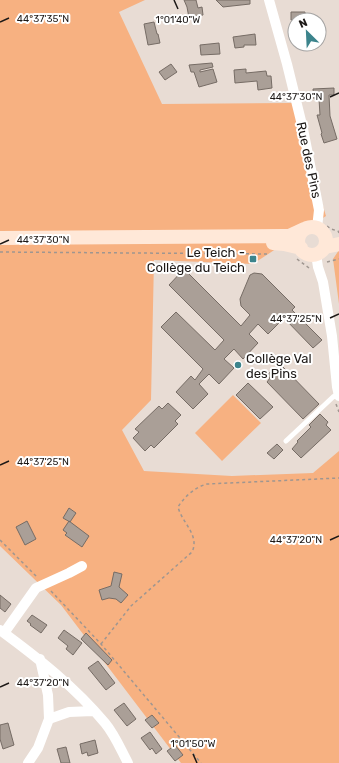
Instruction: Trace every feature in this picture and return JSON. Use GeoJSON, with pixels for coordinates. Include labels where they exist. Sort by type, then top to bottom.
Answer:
{"type":"FeatureCollection","features":[{"type":"Feature","properties":{"kind":"main road"},"geometry":{"type":"LineString","coordinates":[[0,238],[289,236],[315,230],[339,237]]}},
{"type":"Feature","properties":{"kind":"main road"},"geometry":{"type":"LineString","coordinates":[[298,253],[299,236],[315,230]]}},
{"type":"Feature","properties":{"kind":"main road"},"geometry":{"type":"LineString","coordinates":[[315,230],[326,239],[319,256]]}},
{"type":"Feature","properties":{"kind":"main road"},"geometry":{"type":"LineString","coordinates":[[138,238],[206,242],[284,244],[298,253],[319,256],[339,244]]}},
{"type":"Feature","properties":{"kind":"street","name":"Rue des Pins"},"geometry":{"type":"LineString","coordinates":[[269,0],[287,64],[319,210],[315,230]]}},
{"type":"Feature","properties":{"kind":"street"},"geometry":{"type":"LineString","coordinates":[[319,256],[338,378],[338,395]]}},
{"type":"Feature","properties":{"kind":"street"},"geometry":{"type":"LineString","coordinates":[[82,566],[36,588],[2,631],[40,659],[68,683],[106,724],[116,738],[128,763]]}},
{"type":"Feature","properties":{"kind":"street"},"geometry":{"type":"LineString","coordinates":[[30,762],[38,748],[49,719],[48,695],[40,659]]}},
{"type":"Feature","properties":{"kind":"street"},"geometry":{"type":"LineString","coordinates":[[49,719],[69,712],[93,711]]}},
{"type":"Feature","properties":{"kind":"lane"},"geometry":{"type":"LineString","coordinates":[[286,441],[333,397],[338,395]]}},
{"type":"Feature","properties":{"kind":"path"},"geometry":{"type":"LineString","coordinates":[[0,252],[275,254]]}},
{"type":"Feature","properties":{"kind":"path"},"geometry":{"type":"LineString","coordinates":[[298,253],[310,268],[319,256]]}},
{"type":"Feature","properties":{"kind":"path"},"geometry":{"type":"LineString","coordinates":[[319,256],[321,264],[339,259]]}},
{"type":"Feature","properties":{"kind":"path"},"geometry":{"type":"LineString","coordinates":[[101,644],[131,606],[192,552],[195,546],[191,531],[178,507],[182,501],[199,486],[207,484],[339,478]]}},
{"type":"Feature","properties":{"kind":"path"},"geometry":{"type":"LineString","coordinates":[[0,540],[101,644],[201,763]]}},
{"type":"Feature","properties":{"kind":"shaded area"},"geometry":{"type":"Polygon","coordinates":[[[0,0],[145,0],[119,12],[162,104],[292,103],[326,216],[253,264],[154,260],[151,400],[122,430],[144,471],[232,476],[313,473],[339,451],[339,763],[181,763],[61,605],[0,546],[0,0]]]}},
{"type":"Feature","properties":{"kind":"shaded area"},"geometry":{"type":"Polygon","coordinates":[[[339,250],[339,304],[333,259],[339,250]]]}},
{"type":"Feature","properties":{"kind":"shaded area"},"geometry":{"type":"Polygon","coordinates":[[[233,395],[261,423],[222,461],[195,433],[233,395]]]}},
{"type":"Feature","properties":{"kind":"building"},"geometry":{"type":"Polygon","coordinates":[[[184,0],[196,0],[198,8],[202,7],[203,15],[189,18],[184,0]]]}},
{"type":"Feature","properties":{"kind":"building"},"geometry":{"type":"Polygon","coordinates":[[[216,0],[250,0],[250,4],[223,7],[216,0]]]}},
{"type":"Feature","properties":{"kind":"building"},"geometry":{"type":"Polygon","coordinates":[[[154,22],[160,43],[148,45],[144,24],[154,22]]]}},
{"type":"Feature","properties":{"kind":"building"},"geometry":{"type":"Polygon","coordinates":[[[255,34],[256,45],[244,45],[244,47],[235,48],[233,37],[255,34]]]}},
{"type":"Feature","properties":{"kind":"building"},"geometry":{"type":"Polygon","coordinates":[[[219,43],[220,54],[201,55],[200,45],[219,43]]]}},
{"type":"Feature","properties":{"kind":"building"},"geometry":{"type":"Polygon","coordinates":[[[212,63],[213,67],[200,70],[200,72],[213,69],[217,82],[199,87],[194,72],[191,72],[189,65],[212,63]]]}},
{"type":"Feature","properties":{"kind":"building"},"geometry":{"type":"Polygon","coordinates":[[[171,64],[177,72],[165,80],[159,72],[171,64]]]}},
{"type":"Feature","properties":{"kind":"building"},"geometry":{"type":"Polygon","coordinates":[[[246,69],[246,73],[266,71],[267,76],[271,76],[272,88],[258,90],[257,81],[235,83],[234,70],[246,69]]]}},
{"type":"Feature","properties":{"kind":"building"},"geometry":{"type":"Polygon","coordinates":[[[334,88],[334,95],[329,95],[330,116],[337,139],[324,143],[317,115],[320,115],[319,99],[314,99],[313,89],[334,88]]]}},
{"type":"Feature","properties":{"kind":"building"},"geometry":{"type":"Polygon","coordinates":[[[184,269],[241,326],[250,315],[241,306],[240,299],[250,275],[254,273],[262,274],[295,307],[292,310],[322,340],[313,348],[284,318],[268,334],[258,324],[249,334],[258,343],[243,359],[234,349],[224,359],[234,368],[219,384],[209,374],[199,384],[208,394],[193,409],[176,392],[191,376],[195,380],[203,369],[161,327],[176,312],[215,350],[224,340],[169,285],[184,269]]]}},
{"type":"Feature","properties":{"kind":"building"},"geometry":{"type":"Polygon","coordinates":[[[282,366],[319,404],[303,419],[267,382],[270,378],[267,375],[276,367],[279,370],[282,366]]]}},
{"type":"Feature","properties":{"kind":"building"},"geometry":{"type":"Polygon","coordinates":[[[248,383],[273,407],[260,419],[236,395],[248,383]]]}},
{"type":"Feature","properties":{"kind":"building"},"geometry":{"type":"Polygon","coordinates":[[[168,403],[181,415],[175,421],[178,424],[154,448],[151,445],[145,451],[133,438],[139,432],[135,429],[159,406],[162,409],[168,403]]]}},
{"type":"Feature","properties":{"kind":"building"},"geometry":{"type":"Polygon","coordinates":[[[320,414],[328,422],[326,425],[331,430],[301,458],[292,449],[298,442],[297,441],[311,427],[309,425],[320,414]]]}},
{"type":"Feature","properties":{"kind":"building"},"geometry":{"type":"Polygon","coordinates":[[[277,444],[283,450],[274,459],[267,453],[277,444]]]}},
{"type":"Feature","properties":{"kind":"building"},"geometry":{"type":"Polygon","coordinates":[[[69,508],[76,513],[70,522],[63,518],[69,508]]]}},
{"type":"Feature","properties":{"kind":"building"},"geometry":{"type":"Polygon","coordinates":[[[27,521],[36,539],[25,545],[16,527],[27,521]]]}},
{"type":"Feature","properties":{"kind":"building"},"geometry":{"type":"Polygon","coordinates":[[[69,521],[89,536],[82,547],[65,535],[67,533],[63,530],[69,521]]]}},
{"type":"Feature","properties":{"kind":"building"},"geometry":{"type":"Polygon","coordinates":[[[114,572],[122,574],[119,587],[128,595],[121,603],[116,599],[109,598],[102,600],[99,590],[111,586],[114,572]]]}},
{"type":"Feature","properties":{"kind":"building"},"geometry":{"type":"Polygon","coordinates":[[[0,595],[11,604],[5,612],[0,608],[0,595]]]}},
{"type":"Feature","properties":{"kind":"building"},"geometry":{"type":"Polygon","coordinates":[[[32,615],[47,625],[41,633],[27,621],[32,615]]]}},
{"type":"Feature","properties":{"kind":"building"},"geometry":{"type":"Polygon","coordinates":[[[64,630],[82,643],[73,655],[66,649],[68,646],[58,638],[64,630]]]}},
{"type":"Feature","properties":{"kind":"building"},"geometry":{"type":"Polygon","coordinates":[[[86,633],[112,660],[108,665],[81,639],[86,633]]]}},
{"type":"Feature","properties":{"kind":"building"},"geometry":{"type":"Polygon","coordinates":[[[98,661],[115,683],[106,690],[88,668],[98,661]]]}},
{"type":"Feature","properties":{"kind":"building"},"geometry":{"type":"Polygon","coordinates":[[[124,703],[136,719],[127,726],[114,710],[124,703]]]}},
{"type":"Feature","properties":{"kind":"building"},"geometry":{"type":"Polygon","coordinates":[[[152,715],[159,723],[152,728],[145,720],[152,715]]]}},
{"type":"Feature","properties":{"kind":"building"},"geometry":{"type":"Polygon","coordinates":[[[8,723],[14,745],[3,749],[0,739],[0,725],[8,723]]]}},
{"type":"Feature","properties":{"kind":"building"},"geometry":{"type":"Polygon","coordinates":[[[150,732],[162,749],[156,754],[152,748],[150,750],[141,738],[150,732]]]}},
{"type":"Feature","properties":{"kind":"building"},"geometry":{"type":"Polygon","coordinates":[[[95,740],[98,753],[88,756],[87,752],[82,754],[80,744],[95,740]]]}},
{"type":"Feature","properties":{"kind":"building"},"geometry":{"type":"Polygon","coordinates":[[[175,745],[183,755],[175,761],[167,751],[175,745]]]}},
{"type":"Feature","properties":{"kind":"building"},"geometry":{"type":"Polygon","coordinates":[[[66,747],[70,763],[61,763],[57,749],[66,747]]]}},
{"type":"Feature","properties":{"kind":"place","name":"Le Teich - Collège du Teich"},"geometry":{"type":"Point","coordinates":[253,259]}},
{"type":"Feature","properties":{"kind":"place","name":"Collège Val des Pins"},"geometry":{"type":"Point","coordinates":[238,365]}}]}
